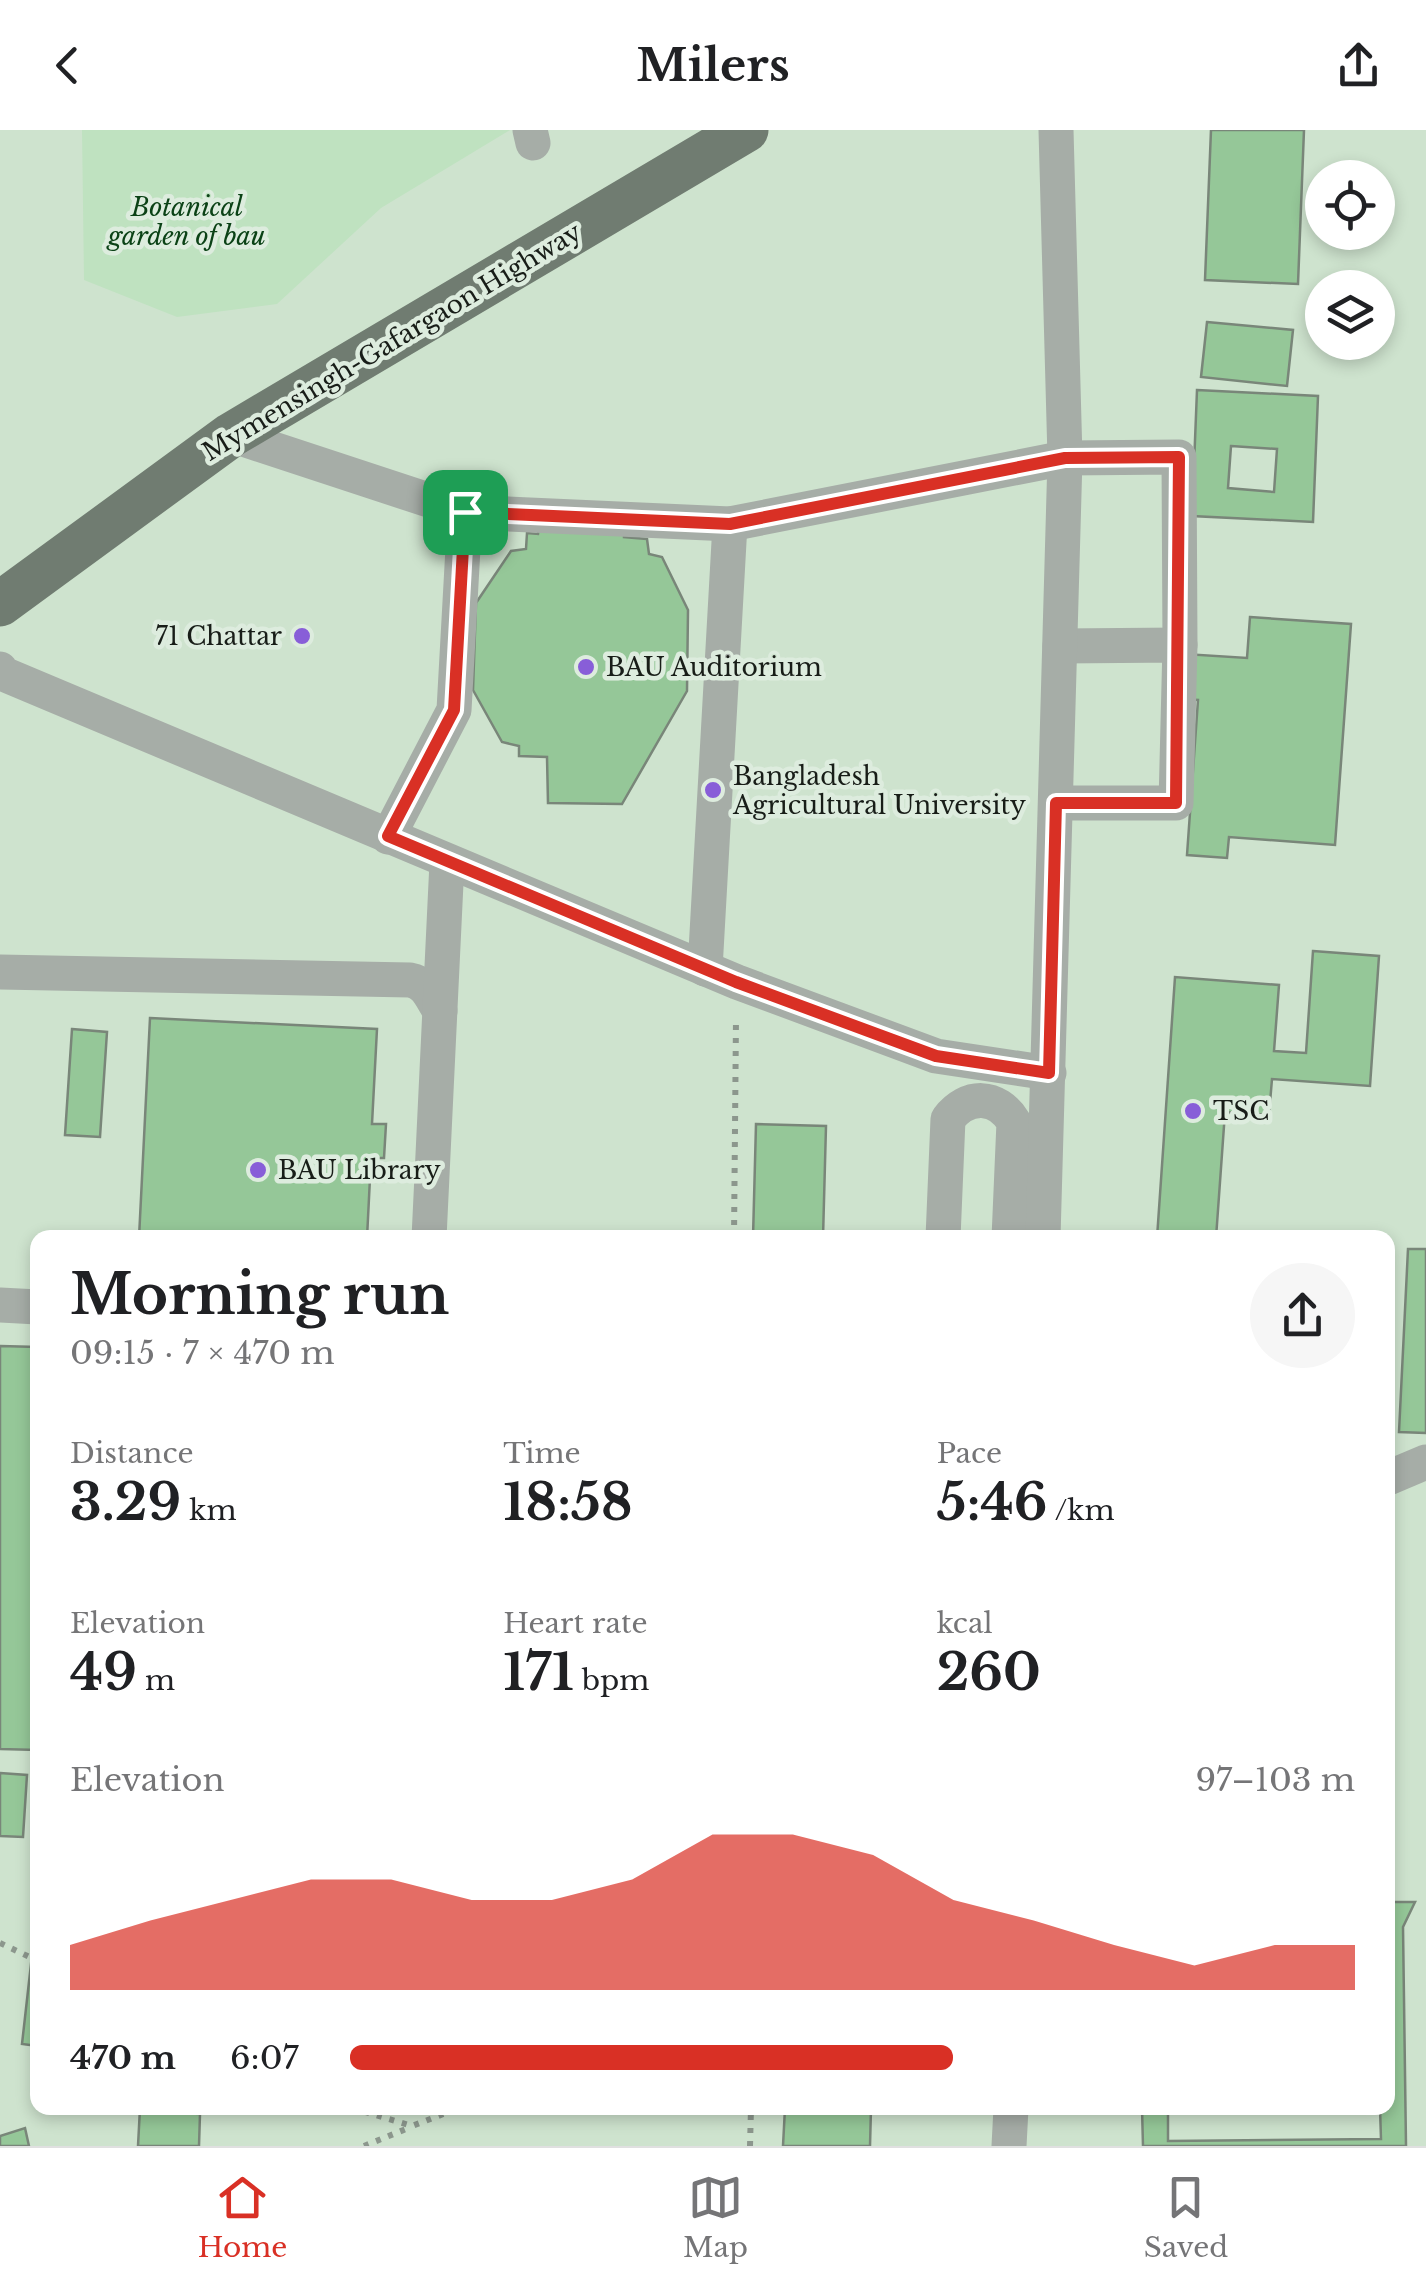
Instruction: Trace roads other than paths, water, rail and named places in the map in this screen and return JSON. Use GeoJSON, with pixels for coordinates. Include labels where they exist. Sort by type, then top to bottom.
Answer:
{"type":"FeatureCollection","features":[{"type":"Feature","properties":{"kind":"main road","name":"Mymensingh-Gafargaon Highway"},"geometry":{"type":"LineString","coordinates":[[0,604],[231,435],[746,130]]}},
{"type":"Feature","properties":{"kind":"street"},"geometry":{"type":"LineString","coordinates":[[1044,1230],[1065,458],[1056,130]]}},
{"type":"Feature","properties":{"kind":"street"},"geometry":{"type":"LineString","coordinates":[[231,435],[465,512],[730,524],[1065,458],[1179,457],[1176,803],[1056,803]]}},
{"type":"Feature","properties":{"kind":"street"},"geometry":{"type":"LineString","coordinates":[[388,836],[454,710],[465,512]]}},
{"type":"Feature","properties":{"kind":"street"},"geometry":{"type":"LineString","coordinates":[[721,975],[730,524]]}},
{"type":"Feature","properties":{"kind":"street"},"geometry":{"type":"LineString","coordinates":[[1060,646],[1180,646]]}},
{"type":"Feature","properties":{"kind":"street"},"geometry":{"type":"LineString","coordinates":[[0,670],[721,975],[936,1056],[1049,1073]]}},
{"type":"Feature","properties":{"kind":"street"},"geometry":{"type":"LineString","coordinates":[[429,1230],[447,862]]}},
{"type":"Feature","properties":{"kind":"street"},"geometry":{"type":"LineString","coordinates":[[0,972],[410,980],[426,988],[440,1011]]}},
{"type":"Feature","properties":{"kind":"street"},"geometry":{"type":"LineString","coordinates":[[936,1056],[950,1074],[943,1230]]}},
{"type":"Feature","properties":{"kind":"street"},"geometry":{"type":"LineString","coordinates":[[948,1119],[965,1103],[976,1100],[999,1104],[1014,1122],[1009,1230]]}},
{"type":"Feature","properties":{"kind":"street"},"geometry":{"type":"LineString","coordinates":[[0,1305],[30,1307]]}},
{"type":"Feature","properties":{"kind":"street"},"geometry":{"type":"LineString","coordinates":[[1395,1475],[1426,1462]]}},
{"type":"Feature","properties":{"kind":"street"},"geometry":{"type":"LineString","coordinates":[[1009,2146],[1011,2115]]}},
{"type":"Feature","properties":{"kind":"place","name":"71 Chattar"},"geometry":{"type":"Point","coordinates":[302,636]}},
{"type":"Feature","properties":{"kind":"place","name":"BAU Auditorium"},"geometry":{"type":"Point","coordinates":[586,667]}},
{"type":"Feature","properties":{"kind":"place","name":"Bangladesh Agricultural University"},"geometry":{"type":"Point","coordinates":[713,790]}},
{"type":"Feature","properties":{"kind":"place","name":"TSC"},"geometry":{"type":"Point","coordinates":[1193,1111]}},
{"type":"Feature","properties":{"kind":"place","name":"BAU Library"},"geometry":{"type":"Point","coordinates":[258,1170]}},
{"type":"Feature","properties":{"kind":"park label","name":"Botanical garden of bau"},"geometry":{"type":"Point","coordinates":[187,222]}}]}
